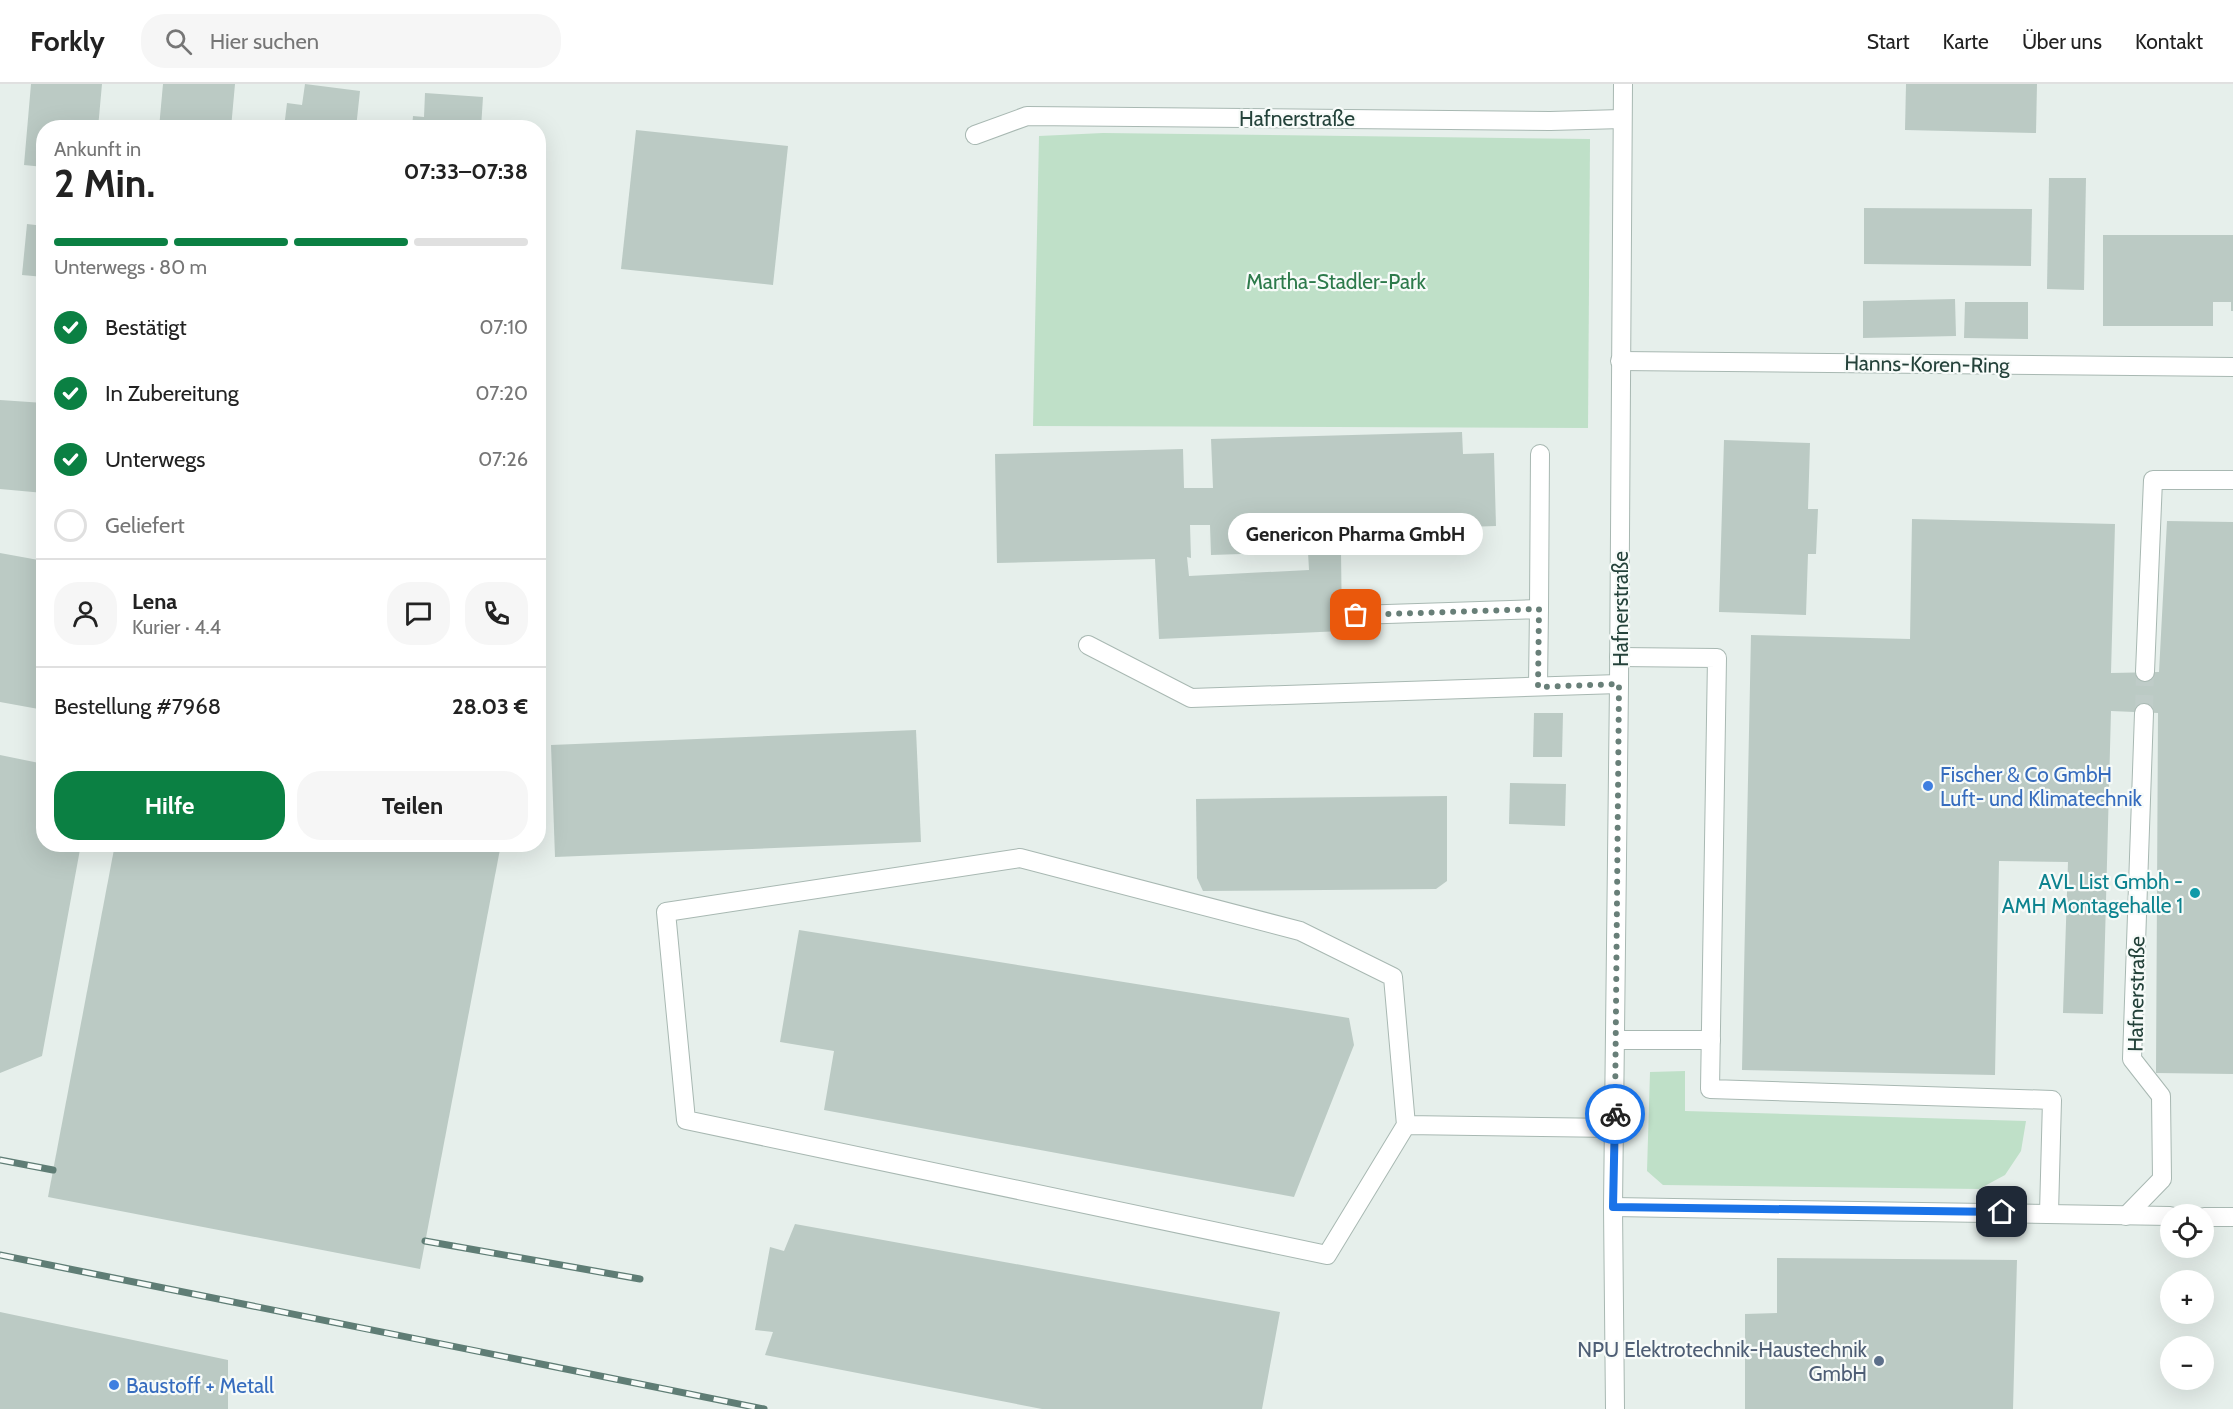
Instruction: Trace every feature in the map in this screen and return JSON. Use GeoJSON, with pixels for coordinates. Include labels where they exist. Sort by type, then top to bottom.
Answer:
{"type":"FeatureCollection","features":[{"type":"Feature","properties":{"kind":"street","name":"Hafnerstraße"},"geometry":{"type":"LineString","coordinates":[[1615,1409],[1613,1207],[1623,84]]}},
{"type":"Feature","properties":{"kind":"street","name":"Hafnerstraße"},"geometry":{"type":"LineString","coordinates":[[975,135],[1027,116],[1539,121],[1622,119]]}},
{"type":"Feature","properties":{"kind":"street","name":"Hanns-Koren-Ring"},"geometry":{"type":"LineString","coordinates":[[1620,361],[2233,367]]}},
{"type":"Feature","properties":{"kind":"street"},"geometry":{"type":"LineString","coordinates":[[1538,687],[1540,454]]}},
{"type":"Feature","properties":{"kind":"street"},"geometry":{"type":"LineString","coordinates":[[2145,672],[2153,480],[2233,480]]}},
{"type":"Feature","properties":{"kind":"street"},"geometry":{"type":"LineString","coordinates":[[1356,615],[1539,609]]}},
{"type":"Feature","properties":{"kind":"street"},"geometry":{"type":"LineString","coordinates":[[1088,645],[1191,698],[1619,684]]}},
{"type":"Feature","properties":{"kind":"street"},"geometry":{"type":"LineString","coordinates":[[1619,657],[1717,658],[1710,1089],[2052,1100],[2049,1213]]}},
{"type":"Feature","properties":{"kind":"street","name":"Hafnerstraße"},"geometry":{"type":"LineString","coordinates":[[2126,1216],[2162,1179],[2161,1096],[2132,1059],[2144,712]]}},
{"type":"Feature","properties":{"kind":"street"},"geometry":{"type":"LineString","coordinates":[[1020,858],[1300,931],[1394,977],[1406,1125],[1327,1255],[686,1120],[666,912],[1020,858]]}},
{"type":"Feature","properties":{"kind":"street"},"geometry":{"type":"LineString","coordinates":[[1616,1040],[1711,1040]]}},
{"type":"Feature","properties":{"kind":"street"},"geometry":{"type":"LineString","coordinates":[[1406,1125],[1614,1128]]}},
{"type":"Feature","properties":{"kind":"street"},"geometry":{"type":"LineString","coordinates":[[1613,1207],[2160,1216]]}},
{"type":"Feature","properties":{"kind":"street"},"geometry":{"type":"LineString","coordinates":[[2214,1216],[2233,1217]]}},
{"type":"Feature","properties":{"kind":"green space","name":"Martha-Stadler-Park"},"geometry":{"type":"Polygon","coordinates":[[[1103,133],[1590,139],[1588,428],[1033,426],[1039,136],[1103,133]]]}},
{"type":"Feature","properties":{"kind":"green space"},"geometry":{"type":"Polygon","coordinates":[[[1685,1071],[1685,1111],[2026,1121],[2021,1151],[2005,1175],[1979,1189],[1663,1185],[1647,1171],[1650,1072],[1685,1071]]]}},
{"type":"Feature","properties":{"kind":"building"},"geometry":{"type":"Polygon","coordinates":[[[31,84],[102,84],[99,120],[36,120],[36,166],[24,165],[31,84]]]}},
{"type":"Feature","properties":{"kind":"building"},"geometry":{"type":"Polygon","coordinates":[[[163,84],[235,84],[232,120],[160,120],[163,84]]]}},
{"type":"Feature","properties":{"kind":"building"},"geometry":{"type":"Polygon","coordinates":[[[305,84],[360,91],[357,120],[285,120],[287,103],[302,105],[305,84]]]}},
{"type":"Feature","properties":{"kind":"building"},"geometry":{"type":"Polygon","coordinates":[[[1906,84],[2037,84],[2036,133],[1905,130],[1906,84]]]}},
{"type":"Feature","properties":{"kind":"building"},"geometry":{"type":"Polygon","coordinates":[[[425,93],[483,97],[482,120],[413,120],[413,116],[424,117],[425,93]]]}},
{"type":"Feature","properties":{"kind":"building"},"geometry":{"type":"Polygon","coordinates":[[[636,130],[788,146],[773,285],[621,269],[636,130]]]}},
{"type":"Feature","properties":{"kind":"building"},"geometry":{"type":"Polygon","coordinates":[[[2049,178],[2086,178],[2084,290],[2047,289],[2049,178]]]}},
{"type":"Feature","properties":{"kind":"building"},"geometry":{"type":"Polygon","coordinates":[[[1864,208],[2032,209],[2031,266],[1864,264],[1864,208]]]}},
{"type":"Feature","properties":{"kind":"building"},"geometry":{"type":"Polygon","coordinates":[[[27,224],[36,225],[36,276],[22,275],[27,224]]]}},
{"type":"Feature","properties":{"kind":"building"},"geometry":{"type":"Polygon","coordinates":[[[2103,235],[2233,235],[2233,311],[2231,311],[2231,302],[2213,302],[2213,326],[2103,326],[2103,235]]]}},
{"type":"Feature","properties":{"kind":"building"},"geometry":{"type":"Polygon","coordinates":[[[1955,299],[1956,336],[1863,338],[1863,301],[1955,299]]]}},
{"type":"Feature","properties":{"kind":"building"},"geometry":{"type":"Polygon","coordinates":[[[1965,302],[2028,302],[2028,339],[1964,338],[1965,302]]]}},
{"type":"Feature","properties":{"kind":"building"},"geometry":{"type":"Polygon","coordinates":[[[0,400],[36,402],[36,492],[0,489],[0,400]]]}},
{"type":"Feature","properties":{"kind":"building"},"geometry":{"type":"Polygon","coordinates":[[[1462,432],[1463,454],[1494,453],[1496,526],[1466,527],[1467,548],[1341,551],[1342,631],[1159,639],[1155,559],[997,563],[995,454],[1183,449],[1184,488],[1213,488],[1211,439],[1462,432]],[[1190,525],[1191,558],[1187,557],[1189,576],[1309,570],[1308,552],[1211,555],[1210,525],[1190,525]]]}},
{"type":"Feature","properties":{"kind":"building"},"geometry":{"type":"Polygon","coordinates":[[[1724,440],[1810,443],[1808,509],[1818,509],[1816,554],[1808,554],[1806,615],[1719,612],[1724,440]]]}},
{"type":"Feature","properties":{"kind":"building","name":"Fischer & Co GmbH Luft- und Klimatechnik"},"geometry":{"type":"Polygon","coordinates":[[[1912,519],[2115,524],[2111,673],[2159,672],[2167,521],[2233,522],[2233,1074],[2156,1073],[2158,713],[2111,711],[2103,1014],[2063,1013],[2068,862],[1999,861],[1995,1075],[1742,1070],[1751,635],[1910,639],[1912,519]]]}},
{"type":"Feature","properties":{"kind":"building"},"geometry":{"type":"Polygon","coordinates":[[[0,553],[36,560],[36,709],[0,702],[0,553]]]}},
{"type":"Feature","properties":{"kind":"building"},"geometry":{"type":"Polygon","coordinates":[[[1534,713],[1563,713],[1562,757],[1533,757],[1534,713]]]}},
{"type":"Feature","properties":{"kind":"building"},"geometry":{"type":"Polygon","coordinates":[[[916,730],[921,842],[555,857],[551,745],[916,730]]]}},
{"type":"Feature","properties":{"kind":"building"},"geometry":{"type":"Polygon","coordinates":[[[0,755],[36,762],[36,852],[80,852],[42,1056],[0,1073],[0,755]]]}},
{"type":"Feature","properties":{"kind":"building"},"geometry":{"type":"Polygon","coordinates":[[[1510,783],[1566,784],[1565,826],[1509,824],[1510,783]]]}},
{"type":"Feature","properties":{"kind":"building"},"geometry":{"type":"Polygon","coordinates":[[[1447,796],[1447,881],[1436,889],[1203,891],[1197,878],[1196,799],[1447,796]]]}},
{"type":"Feature","properties":{"kind":"building"},"geometry":{"type":"Polygon","coordinates":[[[113,852],[499,852],[420,1269],[48,1197],[113,852]]]}},
{"type":"Feature","properties":{"kind":"building"},"geometry":{"type":"Polygon","coordinates":[[[799,930],[1349,1018],[1354,1045],[1294,1197],[824,1110],[834,1051],[780,1042],[799,930]]]}},
{"type":"Feature","properties":{"kind":"building"},"geometry":{"type":"Polygon","coordinates":[[[795,1224],[1280,1312],[1262,1409],[1042,1409],[765,1355],[773,1332],[755,1330],[770,1247],[784,1251],[795,1224]]]}},
{"type":"Feature","properties":{"kind":"building","name":"NPU Elektrotechnik-Haustechnik GmbH"},"geometry":{"type":"Polygon","coordinates":[[[1777,1258],[2017,1260],[2013,1409],[1745,1409],[1745,1314],[1777,1313],[1777,1258]]]}},
{"type":"Feature","properties":{"kind":"building","name":"Baustoff + Metall"},"geometry":{"type":"Polygon","coordinates":[[[0,1312],[228,1360],[228,1409],[0,1409],[0,1312]]]}},
{"type":"Feature","properties":{"kind":"tunnel"},"geometry":{"type":"LineString","coordinates":[[2144,713],[2145,672]]}},
{"type":"Feature","properties":{"kind":"railway"},"geometry":{"type":"LineString","coordinates":[[0,1160],[53,1170]]}},
{"type":"Feature","properties":{"kind":"railway"},"geometry":{"type":"LineString","coordinates":[[425,1241],[640,1279]]}},
{"type":"Feature","properties":{"kind":"railway"},"geometry":{"type":"LineString","coordinates":[[0,1255],[764,1409]]}},
{"type":"Feature","properties":{"kind":"way so far"},"geometry":{"type":"LineString","coordinates":[[1356,615],[1539,609],[1538,687],[1619,684],[1615,1114]]}},
{"type":"Feature","properties":{"kind":"place","name":"Genericon Pharma GmbH"},"geometry":{"type":"Point","coordinates":[1356,615]}},
{"type":"Feature","properties":{"kind":"place","name":"Fischer & Co GmbH Luft- und Klimatechnik"},"geometry":{"type":"Point","coordinates":[1928,786]}},
{"type":"Feature","properties":{"kind":"place","name":"AVL List Gmbh - AMH Montagehalle 1"},"geometry":{"type":"Point","coordinates":[2195,893]}},
{"type":"Feature","properties":{"kind":"place","name":"NPU Elektrotechnik-Haustechnik GmbH"},"geometry":{"type":"Point","coordinates":[1879,1361]}},
{"type":"Feature","properties":{"kind":"place","name":"Baustoff + Metall"},"geometry":{"type":"Point","coordinates":[114,1385]}},
{"type":"Feature","properties":{"kind":"route"},"geometry":{"type":"LineString","coordinates":[[1615,1114],[1613,1207],[2002,1212]]}}]}
